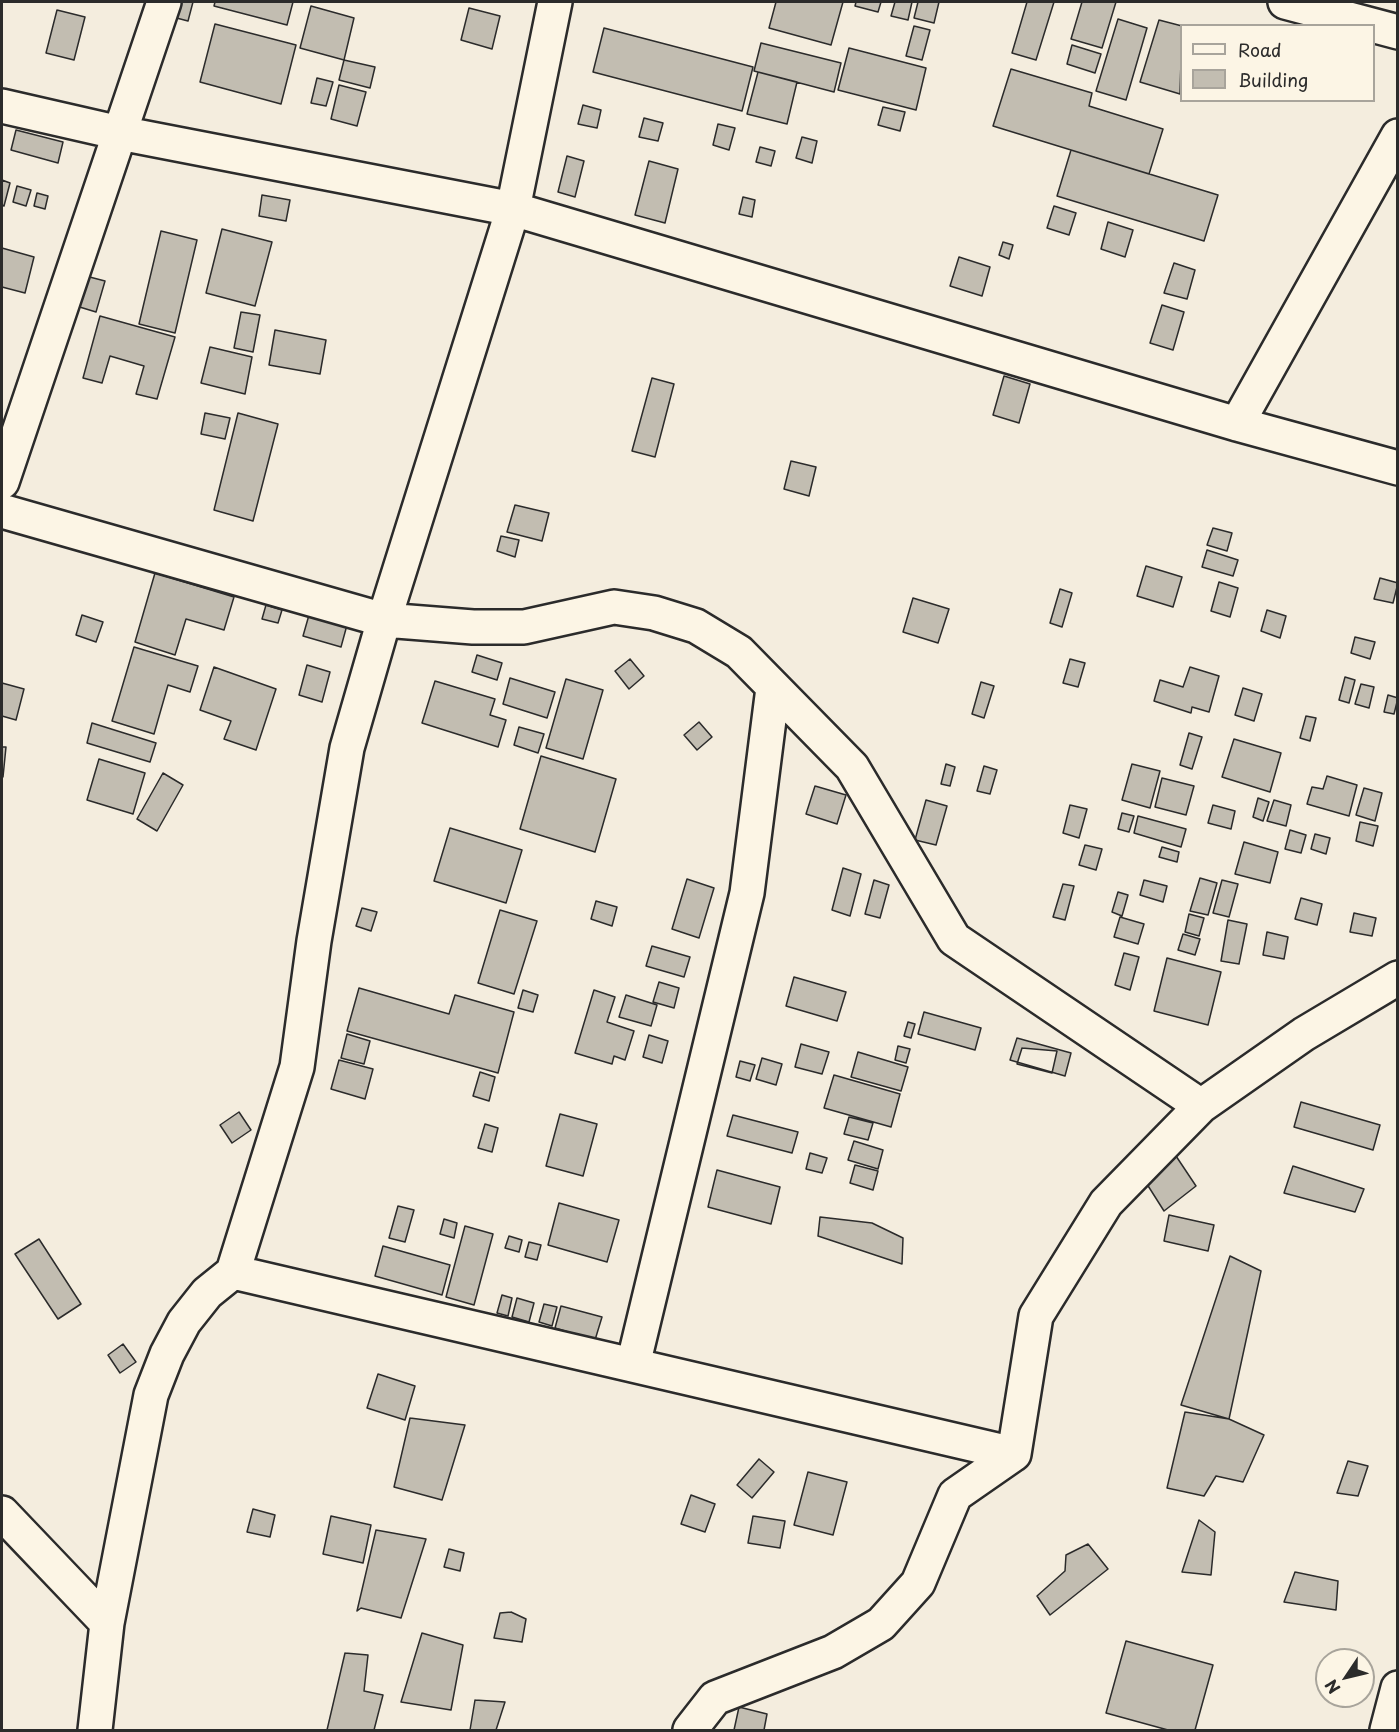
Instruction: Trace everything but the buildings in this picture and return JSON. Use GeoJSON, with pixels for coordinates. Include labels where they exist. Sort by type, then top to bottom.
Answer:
{"type":"FeatureCollection","features":[{"type":"Feature","properties":{"kind":"street"},"geometry":{"type":"LineString","coordinates":[[2,482],[164,2]]}},
{"type":"Feature","properties":{"kind":"street"},"geometry":{"type":"LineString","coordinates":[[95,1731],[107,1623],[152,1395],[167,1354],[184,1322],[207,1293],[233,1272],[297,1067],[314,941],[347,748],[384,620],[513,209],[555,2]]}},
{"type":"Feature","properties":{"kind":"street"},"geometry":{"type":"LineString","coordinates":[[1285,2],[1368,24]]}},
{"type":"Feature","properties":{"kind":"street"},"geometry":{"type":"LineString","coordinates":[[1375,26],[1398,32]]}},
{"type":"Feature","properties":{"kind":"street"},"geometry":{"type":"LineString","coordinates":[[2,106],[120,133],[513,209],[1237,424],[1398,468]]}},
{"type":"Feature","properties":{"kind":"street"},"geometry":{"type":"LineString","coordinates":[[1237,424],[1398,136]]}},
{"type":"Feature","properties":{"kind":"street"},"geometry":{"type":"LineString","coordinates":[[2,511],[384,620],[473,627],[524,627],[614,608],[654,613],[696,626],[739,652],[852,767],[954,939],[1201,1106]]}},
{"type":"Feature","properties":{"kind":"street"},"geometry":{"type":"LineString","coordinates":[[633,1365],[747,893],[773,688]]}},
{"type":"Feature","properties":{"kind":"street"},"geometry":{"type":"LineString","coordinates":[[690,1731],[716,1698],[833,1652],[881,1624],[918,1583],[956,1495],[1014,1454],[1036,1316],[1106,1203],[1201,1106],[1304,1034],[1398,978]]}},
{"type":"Feature","properties":{"kind":"street"},"geometry":{"type":"LineString","coordinates":[[233,1272],[1014,1454]]}},
{"type":"Feature","properties":{"kind":"street"},"geometry":{"type":"LineString","coordinates":[[2,1513],[107,1623]]}},
{"type":"Feature","properties":{"kind":"street"},"geometry":{"type":"LineString","coordinates":[[1387,1731],[1398,1688]]}}]}
